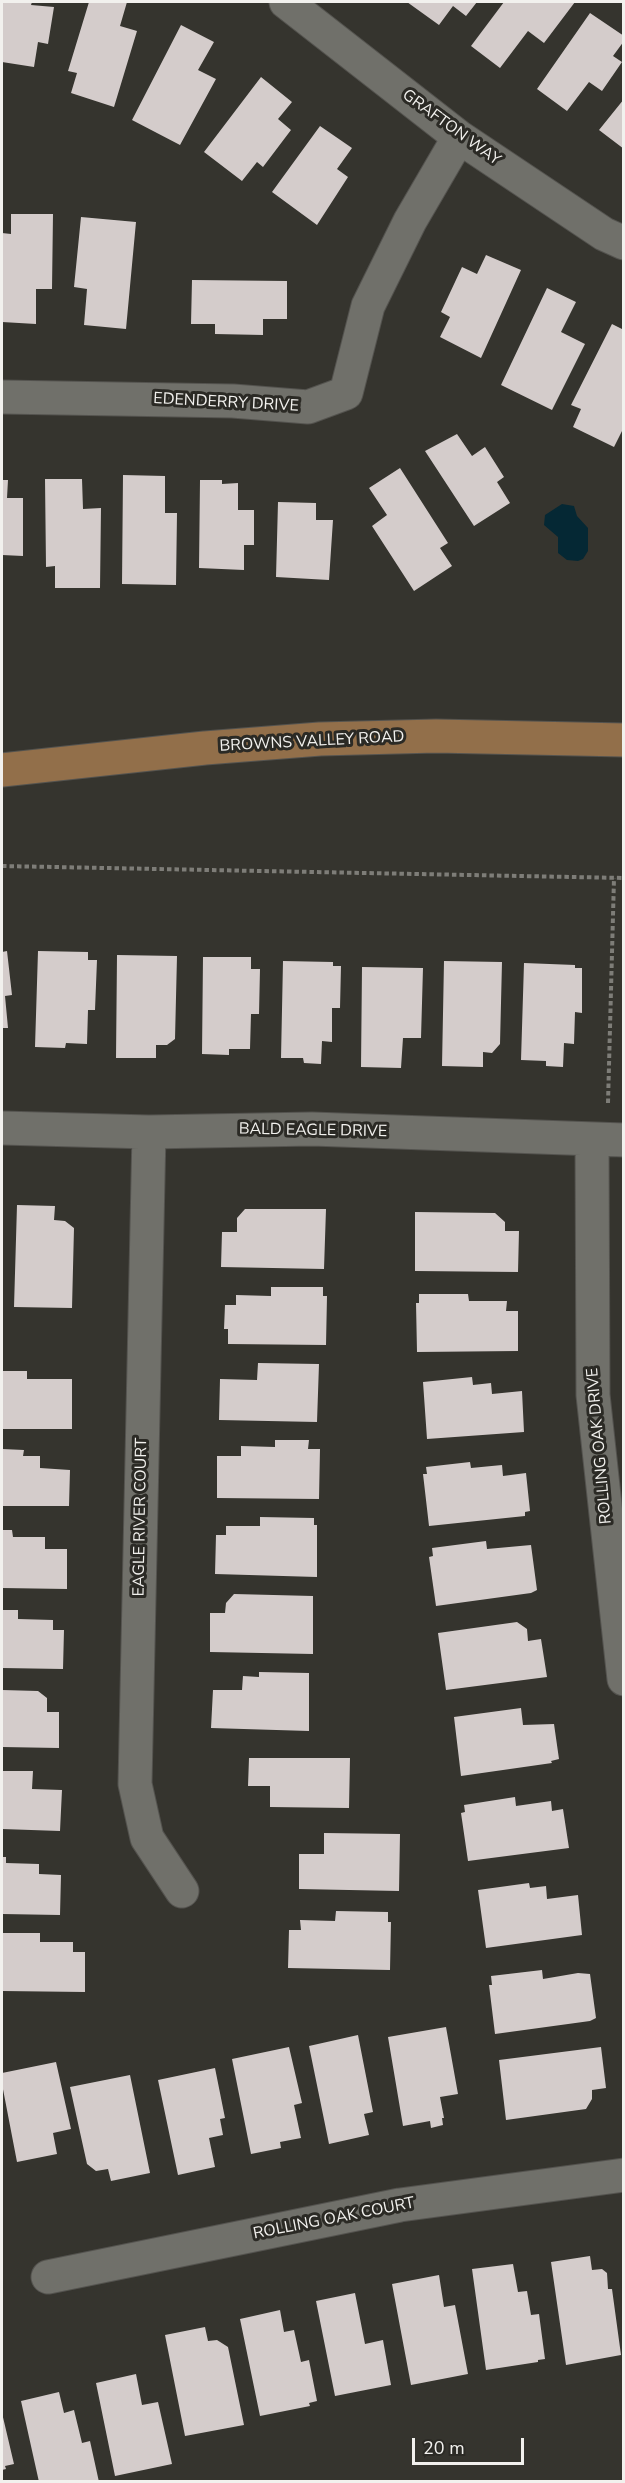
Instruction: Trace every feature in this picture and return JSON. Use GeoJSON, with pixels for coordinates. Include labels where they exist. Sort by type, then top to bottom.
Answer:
{"type":"FeatureCollection","features":[{"type":"Feature","properties":{"kind":"main road","name":"BROWNS VALLEY ROAD"},"geometry":{"type":"LineString","coordinates":[[2,770],[205,748],[320,739],[436,736],[624,740]]}},
{"type":"Feature","properties":{"kind":"street","name":"GRAFTON WAY"},"geometry":{"type":"LineString","coordinates":[[286,2],[459,137],[604,234],[624,243]]}},
{"type":"Feature","properties":{"kind":"street","name":"EDENDERRY DRIVE"},"geometry":{"type":"LineString","coordinates":[[2,397],[233,401],[308,407],[346,393],[368,306],[410,221],[459,137]]}},
{"type":"Feature","properties":{"kind":"street","name":"BALD EAGLE DRIVE"},"geometry":{"type":"LineString","coordinates":[[2,1128],[149,1132],[312,1129],[607,1140]]}},
{"type":"Feature","properties":{"kind":"street","name":"EAGLE RIVER COURT"},"geometry":{"type":"LineString","coordinates":[[149,1132],[135,1784],[147,1838],[182,1891]]}},
{"type":"Feature","properties":{"kind":"street","name":"ROLLING OAK DRIVE"},"geometry":{"type":"LineString","coordinates":[[607,1140],[593,1395],[624,1679]]}},
{"type":"Feature","properties":{"kind":"street","name":"ROLLING OAK COURT"},"geometry":{"type":"LineString","coordinates":[[48,2277],[400,2205],[624,2175]]}},
{"type":"Feature","properties":{"kind":"path"},"geometry":{"type":"LineString","coordinates":[[2,866],[624,878]]}},
{"type":"Feature","properties":{"kind":"path"},"geometry":{"type":"LineString","coordinates":[[607,1140],[614,878]]}},
{"type":"Feature","properties":{"kind":"water"},"geometry":{"type":"Polygon","coordinates":[[[562,504],[574,506],[577,516],[588,528],[588,551],[583,559],[578,561],[567,560],[558,553],[558,537],[544,525],[545,515],[562,504]]]}},
{"type":"Feature","properties":{"kind":"building"},"geometry":{"type":"Polygon","coordinates":[[[2,2],[32,2],[31,5],[54,7],[48,44],[38,42],[34,67],[2,62],[2,2]]]}},
{"type":"Feature","properties":{"kind":"building"},"geometry":{"type":"Polygon","coordinates":[[[89,2],[127,2],[120,26],[137,31],[114,107],[71,93],[77,73],[68,71],[89,2]]]}},
{"type":"Feature","properties":{"kind":"building"},"geometry":{"type":"Polygon","coordinates":[[[407,2],[477,2],[466,16],[453,6],[439,25],[407,2]]]}},
{"type":"Feature","properties":{"kind":"building"},"geometry":{"type":"Polygon","coordinates":[[[504,2],[575,2],[544,43],[528,31],[500,68],[471,46],[504,2]]]}},
{"type":"Feature","properties":{"kind":"building"},"geometry":{"type":"Polygon","coordinates":[[[590,13],[624,36],[624,41],[613,56],[622,62],[602,91],[589,82],[567,111],[537,89],[590,13]]]}},
{"type":"Feature","properties":{"kind":"building"},"geometry":{"type":"Polygon","coordinates":[[[181,25],[214,42],[198,70],[216,79],[180,145],[132,120],[181,25]]]}},
{"type":"Feature","properties":{"kind":"building"},"geometry":{"type":"Polygon","coordinates":[[[261,77],[292,102],[278,119],[291,130],[263,167],[257,162],[242,181],[204,152],[261,77]]]}},
{"type":"Feature","properties":{"kind":"building"},"geometry":{"type":"Polygon","coordinates":[[[624,99],[624,149],[599,130],[624,99]]]}},
{"type":"Feature","properties":{"kind":"building"},"geometry":{"type":"Polygon","coordinates":[[[320,126],[352,148],[337,169],[348,177],[317,225],[272,192],[320,126]]]}},
{"type":"Feature","properties":{"kind":"building"},"geometry":{"type":"Polygon","coordinates":[[[11,214],[53,214],[52,289],[36,289],[36,324],[2,322],[2,233],[11,234],[11,214]]]}},
{"type":"Feature","properties":{"kind":"building"},"geometry":{"type":"Polygon","coordinates":[[[81,217],[136,222],[126,329],[84,325],[87,289],[74,287],[81,217]]]}},
{"type":"Feature","properties":{"kind":"building"},"geometry":{"type":"Polygon","coordinates":[[[486,255],[521,270],[481,358],[440,337],[450,317],[441,312],[462,267],[477,274],[486,255]]]}},
{"type":"Feature","properties":{"kind":"building"},"geometry":{"type":"Polygon","coordinates":[[[192,280],[287,281],[287,319],[263,319],[263,335],[215,334],[215,324],[191,324],[192,280]]]}},
{"type":"Feature","properties":{"kind":"building"},"geometry":{"type":"Polygon","coordinates":[[[547,288],[576,302],[561,332],[585,344],[552,410],[501,385],[547,288]]]}},
{"type":"Feature","properties":{"kind":"building"},"geometry":{"type":"Polygon","coordinates":[[[612,324],[624,330],[624,427],[614,447],[573,427],[581,409],[571,405],[612,324]]]}},
{"type":"Feature","properties":{"kind":"building"},"geometry":{"type":"Polygon","coordinates":[[[457,434],[472,456],[485,447],[504,477],[497,482],[510,503],[474,526],[425,451],[457,434]]]}},
{"type":"Feature","properties":{"kind":"building"},"geometry":{"type":"Polygon","coordinates":[[[400,468],[448,543],[440,548],[452,566],[414,591],[372,526],[387,515],[369,488],[400,468]]]}},
{"type":"Feature","properties":{"kind":"building"},"geometry":{"type":"Polygon","coordinates":[[[123,475],[165,476],[165,513],[177,513],[176,585],[122,584],[123,475]]]}},
{"type":"Feature","properties":{"kind":"building"},"geometry":{"type":"Polygon","coordinates":[[[45,479],[82,479],[83,509],[101,508],[100,588],[55,588],[55,566],[46,567],[45,479]]]}},
{"type":"Feature","properties":{"kind":"building"},"geometry":{"type":"Polygon","coordinates":[[[2,480],[8,480],[7,498],[23,498],[23,556],[2,555],[2,480]]]}},
{"type":"Feature","properties":{"kind":"building"},"geometry":{"type":"Polygon","coordinates":[[[200,480],[222,480],[222,484],[238,483],[238,510],[254,510],[254,545],[244,545],[244,570],[199,568],[200,480]]]}},
{"type":"Feature","properties":{"kind":"building"},"geometry":{"type":"Polygon","coordinates":[[[278,502],[316,503],[316,520],[333,520],[329,580],[276,577],[278,502]]]}},
{"type":"Feature","properties":{"kind":"building"},"geometry":{"type":"Polygon","coordinates":[[[7,951],[12,995],[5,996],[8,1028],[2,1028],[2,952],[7,951]]]}},
{"type":"Feature","properties":{"kind":"building"},"geometry":{"type":"Polygon","coordinates":[[[38,951],[88,952],[88,960],[97,960],[95,1010],[88,1010],[87,1044],[66,1043],[65,1048],[35,1047],[38,951]]]}},
{"type":"Feature","properties":{"kind":"building"},"geometry":{"type":"Polygon","coordinates":[[[117,955],[177,956],[175,1039],[167,1045],[156,1045],[156,1058],[116,1058],[117,955]]]}},
{"type":"Feature","properties":{"kind":"building"},"geometry":{"type":"Polygon","coordinates":[[[203,957],[251,957],[251,969],[260,969],[259,1014],[251,1014],[250,1049],[229,1049],[229,1055],[202,1054],[203,957]]]}},
{"type":"Feature","properties":{"kind":"building"},"geometry":{"type":"Polygon","coordinates":[[[283,961],[333,962],[333,966],[341,966],[340,1008],[332,1008],[332,1042],[322,1041],[321,1064],[304,1063],[303,1058],[281,1058],[283,961]]]}},
{"type":"Feature","properties":{"kind":"building"},"geometry":{"type":"Polygon","coordinates":[[[444,961],[502,962],[500,1044],[492,1053],[483,1052],[483,1067],[442,1066],[444,961]]]}},
{"type":"Feature","properties":{"kind":"building"},"geometry":{"type":"Polygon","coordinates":[[[524,963],[575,965],[575,968],[582,968],[582,1013],[575,1012],[574,1044],[564,1043],[563,1067],[546,1066],[546,1061],[521,1060],[524,963]]]}},
{"type":"Feature","properties":{"kind":"building"},"geometry":{"type":"Polygon","coordinates":[[[362,967],[423,968],[421,1038],[403,1038],[401,1068],[361,1067],[362,967]]]}},
{"type":"Feature","properties":{"kind":"building"},"geometry":{"type":"Polygon","coordinates":[[[17,1205],[55,1206],[54,1220],[65,1221],[74,1228],[72,1308],[14,1307],[17,1205]]]}},
{"type":"Feature","properties":{"kind":"building"},"geometry":{"type":"Polygon","coordinates":[[[245,1209],[326,1209],[324,1269],[221,1267],[222,1232],[237,1232],[237,1218],[245,1209]]]}},
{"type":"Feature","properties":{"kind":"building"},"geometry":{"type":"Polygon","coordinates":[[[415,1212],[495,1213],[505,1222],[505,1231],[519,1231],[518,1272],[415,1271],[415,1212]]]}},
{"type":"Feature","properties":{"kind":"building"},"geometry":{"type":"Polygon","coordinates":[[[271,1287],[323,1287],[323,1296],[327,1296],[326,1345],[228,1344],[228,1329],[224,1329],[225,1305],[236,1305],[236,1295],[271,1296],[271,1287]]]}},
{"type":"Feature","properties":{"kind":"building"},"geometry":{"type":"Polygon","coordinates":[[[419,1294],[468,1294],[469,1301],[507,1301],[506,1311],[518,1311],[518,1351],[417,1352],[416,1303],[419,1303],[419,1294]]]}},
{"type":"Feature","properties":{"kind":"building"},"geometry":{"type":"Polygon","coordinates":[[[258,1363],[319,1364],[317,1422],[219,1420],[220,1379],[257,1380],[258,1363]]]}},
{"type":"Feature","properties":{"kind":"building"},"geometry":{"type":"Polygon","coordinates":[[[2,1371],[27,1371],[27,1379],[72,1379],[72,1429],[2,1429],[2,1371]]]}},
{"type":"Feature","properties":{"kind":"building"},"geometry":{"type":"Polygon","coordinates":[[[472,1377],[473,1385],[491,1383],[492,1394],[522,1391],[524,1432],[427,1439],[423,1382],[472,1377]]]}},
{"type":"Feature","properties":{"kind":"building"},"geometry":{"type":"Polygon","coordinates":[[[275,1440],[309,1440],[308,1449],[320,1449],[319,1499],[217,1498],[217,1456],[241,1456],[241,1446],[275,1447],[275,1440]]]}},
{"type":"Feature","properties":{"kind":"building"},"geometry":{"type":"Polygon","coordinates":[[[2,1449],[24,1450],[23,1456],[40,1456],[40,1468],[70,1470],[69,1506],[2,1506],[2,1449]]]}},
{"type":"Feature","properties":{"kind":"building"},"geometry":{"type":"Polygon","coordinates":[[[470,1462],[471,1468],[502,1465],[503,1476],[526,1473],[530,1511],[525,1512],[525,1516],[429,1526],[423,1474],[427,1474],[426,1467],[470,1462]]]}},
{"type":"Feature","properties":{"kind":"building"},"geometry":{"type":"Polygon","coordinates":[[[260,1517],[314,1518],[314,1525],[317,1525],[317,1577],[215,1574],[216,1535],[226,1535],[226,1526],[260,1526],[260,1517]]]}},
{"type":"Feature","properties":{"kind":"building"},"geometry":{"type":"Polygon","coordinates":[[[2,1530],[12,1530],[13,1537],[45,1537],[45,1549],[67,1549],[67,1589],[2,1588],[2,1530]]]}},
{"type":"Feature","properties":{"kind":"building"},"geometry":{"type":"Polygon","coordinates":[[[486,1541],[487,1549],[531,1545],[537,1590],[531,1593],[436,1606],[429,1557],[433,1556],[432,1548],[486,1541]]]}},
{"type":"Feature","properties":{"kind":"building"},"geometry":{"type":"Polygon","coordinates":[[[234,1594],[313,1596],[313,1654],[210,1652],[210,1613],[225,1613],[226,1603],[234,1594]]]}},
{"type":"Feature","properties":{"kind":"building"},"geometry":{"type":"Polygon","coordinates":[[[2,1610],[18,1610],[18,1619],[53,1620],[53,1630],[64,1630],[63,1669],[2,1668],[2,1610]]]}},
{"type":"Feature","properties":{"kind":"building"},"geometry":{"type":"Polygon","coordinates":[[[517,1622],[527,1629],[528,1641],[541,1639],[547,1677],[446,1690],[438,1633],[517,1622]]]}},
{"type":"Feature","properties":{"kind":"building"},"geometry":{"type":"Polygon","coordinates":[[[259,1672],[309,1673],[309,1731],[211,1728],[213,1690],[242,1690],[243,1676],[259,1677],[259,1672]]]}},
{"type":"Feature","properties":{"kind":"building"},"geometry":{"type":"Polygon","coordinates":[[[2,1690],[38,1691],[47,1698],[47,1712],[59,1712],[59,1748],[2,1747],[2,1690]]]}},
{"type":"Feature","properties":{"kind":"building"},"geometry":{"type":"Polygon","coordinates":[[[521,1708],[523,1725],[554,1724],[559,1759],[551,1761],[552,1763],[461,1776],[454,1717],[521,1708]]]}},
{"type":"Feature","properties":{"kind":"building"},"geometry":{"type":"Polygon","coordinates":[[[249,1758],[350,1758],[349,1808],[270,1807],[270,1786],[248,1786],[249,1758]]]}},
{"type":"Feature","properties":{"kind":"building"},"geometry":{"type":"Polygon","coordinates":[[[2,1771],[33,1771],[32,1789],[62,1790],[60,1831],[2,1829],[2,1771]]]}},
{"type":"Feature","properties":{"kind":"building"},"geometry":{"type":"Polygon","coordinates":[[[515,1797],[516,1806],[551,1801],[552,1811],[563,1809],[569,1848],[468,1861],[461,1813],[465,1812],[464,1805],[515,1797]]]}},
{"type":"Feature","properties":{"kind":"building"},"geometry":{"type":"Polygon","coordinates":[[[324,1833],[400,1834],[399,1891],[299,1889],[299,1854],[324,1854],[324,1833]]]}},
{"type":"Feature","properties":{"kind":"building"},"geometry":{"type":"Polygon","coordinates":[[[2,1857],[6,1857],[6,1863],[39,1864],[39,1874],[61,1875],[60,1915],[2,1914],[2,1857]]]}},
{"type":"Feature","properties":{"kind":"building"},"geometry":{"type":"Polygon","coordinates":[[[529,1883],[530,1888],[546,1886],[547,1899],[578,1895],[582,1935],[486,1948],[478,1890],[529,1883]]]}},
{"type":"Feature","properties":{"kind":"building"},"geometry":{"type":"Polygon","coordinates":[[[336,1911],[388,1912],[388,1922],[391,1922],[390,1970],[288,1968],[289,1930],[301,1930],[300,1920],[335,1921],[336,1911]]]}},
{"type":"Feature","properties":{"kind":"building"},"geometry":{"type":"Polygon","coordinates":[[[2,1933],[40,1933],[40,1942],[73,1942],[73,1952],[85,1952],[85,1992],[2,1991],[2,1933]]]}},
{"type":"Feature","properties":{"kind":"building"},"geometry":{"type":"Polygon","coordinates":[[[542,1970],[543,1979],[578,1973],[590,1974],[596,2018],[590,2021],[495,2034],[489,1985],[492,1985],[491,1976],[542,1970]]]}},
{"type":"Feature","properties":{"kind":"building"},"geometry":{"type":"Polygon","coordinates":[[[446,2027],[458,2094],[440,2097],[443,2125],[431,2128],[430,2121],[403,2126],[388,2037],[446,2027]]]}},
{"type":"Feature","properties":{"kind":"building"},"geometry":{"type":"Polygon","coordinates":[[[358,2035],[373,2112],[364,2114],[369,2135],[329,2144],[309,2046],[358,2035]]]}},
{"type":"Feature","properties":{"kind":"building"},"geometry":{"type":"Polygon","coordinates":[[[289,2047],[302,2103],[294,2105],[301,2138],[280,2142],[281,2148],[251,2154],[232,2059],[289,2047]]]}},
{"type":"Feature","properties":{"kind":"building"},"geometry":{"type":"Polygon","coordinates":[[[601,2047],[606,2088],[592,2090],[592,2099],[586,2109],[506,2120],[499,2060],[601,2047]]]}},
{"type":"Feature","properties":{"kind":"building"},"geometry":{"type":"Polygon","coordinates":[[[56,2062],[71,2129],[53,2133],[57,2154],[17,2162],[2,2084],[2,2073],[56,2062]]]}},
{"type":"Feature","properties":{"kind":"building"},"geometry":{"type":"Polygon","coordinates":[[[215,2068],[225,2118],[220,2119],[223,2135],[209,2138],[215,2167],[178,2175],[158,2080],[215,2068]]]}},
{"type":"Feature","properties":{"kind":"building"},"geometry":{"type":"Polygon","coordinates":[[[130,2075],[150,2173],[111,2181],[108,2169],[96,2171],[87,2164],[70,2087],[130,2075]]]}},
{"type":"Feature","properties":{"kind":"building"},"geometry":{"type":"Polygon","coordinates":[[[590,2256],[592,2270],[602,2269],[607,2273],[608,2289],[612,2289],[621,2355],[566,2365],[551,2262],[590,2256]]]}},
{"type":"Feature","properties":{"kind":"building"},"geometry":{"type":"Polygon","coordinates":[[[513,2264],[518,2292],[527,2291],[531,2315],[539,2314],[545,2359],[486,2370],[472,2269],[513,2264]]]}},
{"type":"Feature","properties":{"kind":"building"},"geometry":{"type":"Polygon","coordinates":[[[439,2275],[444,2307],[455,2305],[468,2374],[411,2385],[392,2284],[439,2275]]]}},
{"type":"Feature","properties":{"kind":"building"},"geometry":{"type":"Polygon","coordinates":[[[355,2293],[365,2344],[383,2340],[391,2385],[335,2396],[316,2301],[355,2293]]]}},
{"type":"Feature","properties":{"kind":"building"},"geometry":{"type":"Polygon","coordinates":[[[280,2310],[284,2332],[294,2330],[301,2362],[309,2360],[317,2401],[309,2403],[310,2406],[260,2416],[240,2319],[280,2310]]]}},
{"type":"Feature","properties":{"kind":"building"},"geometry":{"type":"Polygon","coordinates":[[[205,2327],[208,2341],[217,2340],[228,2347],[244,2425],[185,2436],[165,2335],[205,2327]]]}},
{"type":"Feature","properties":{"kind":"building"},"geometry":{"type":"Polygon","coordinates":[[[136,2374],[142,2405],[158,2402],[172,2464],[115,2476],[96,2383],[136,2374]]]}},
{"type":"Feature","properties":{"kind":"building"},"geometry":{"type":"Polygon","coordinates":[[[59,2392],[64,2413],[74,2410],[82,2443],[90,2441],[99,2482],[39,2482],[21,2401],[59,2392]]]}},
{"type":"Feature","properties":{"kind":"building"},"geometry":{"type":"Polygon","coordinates":[[[2,2413],[14,2464],[5,2466],[6,2469],[2,2470],[2,2413]]]}}]}
